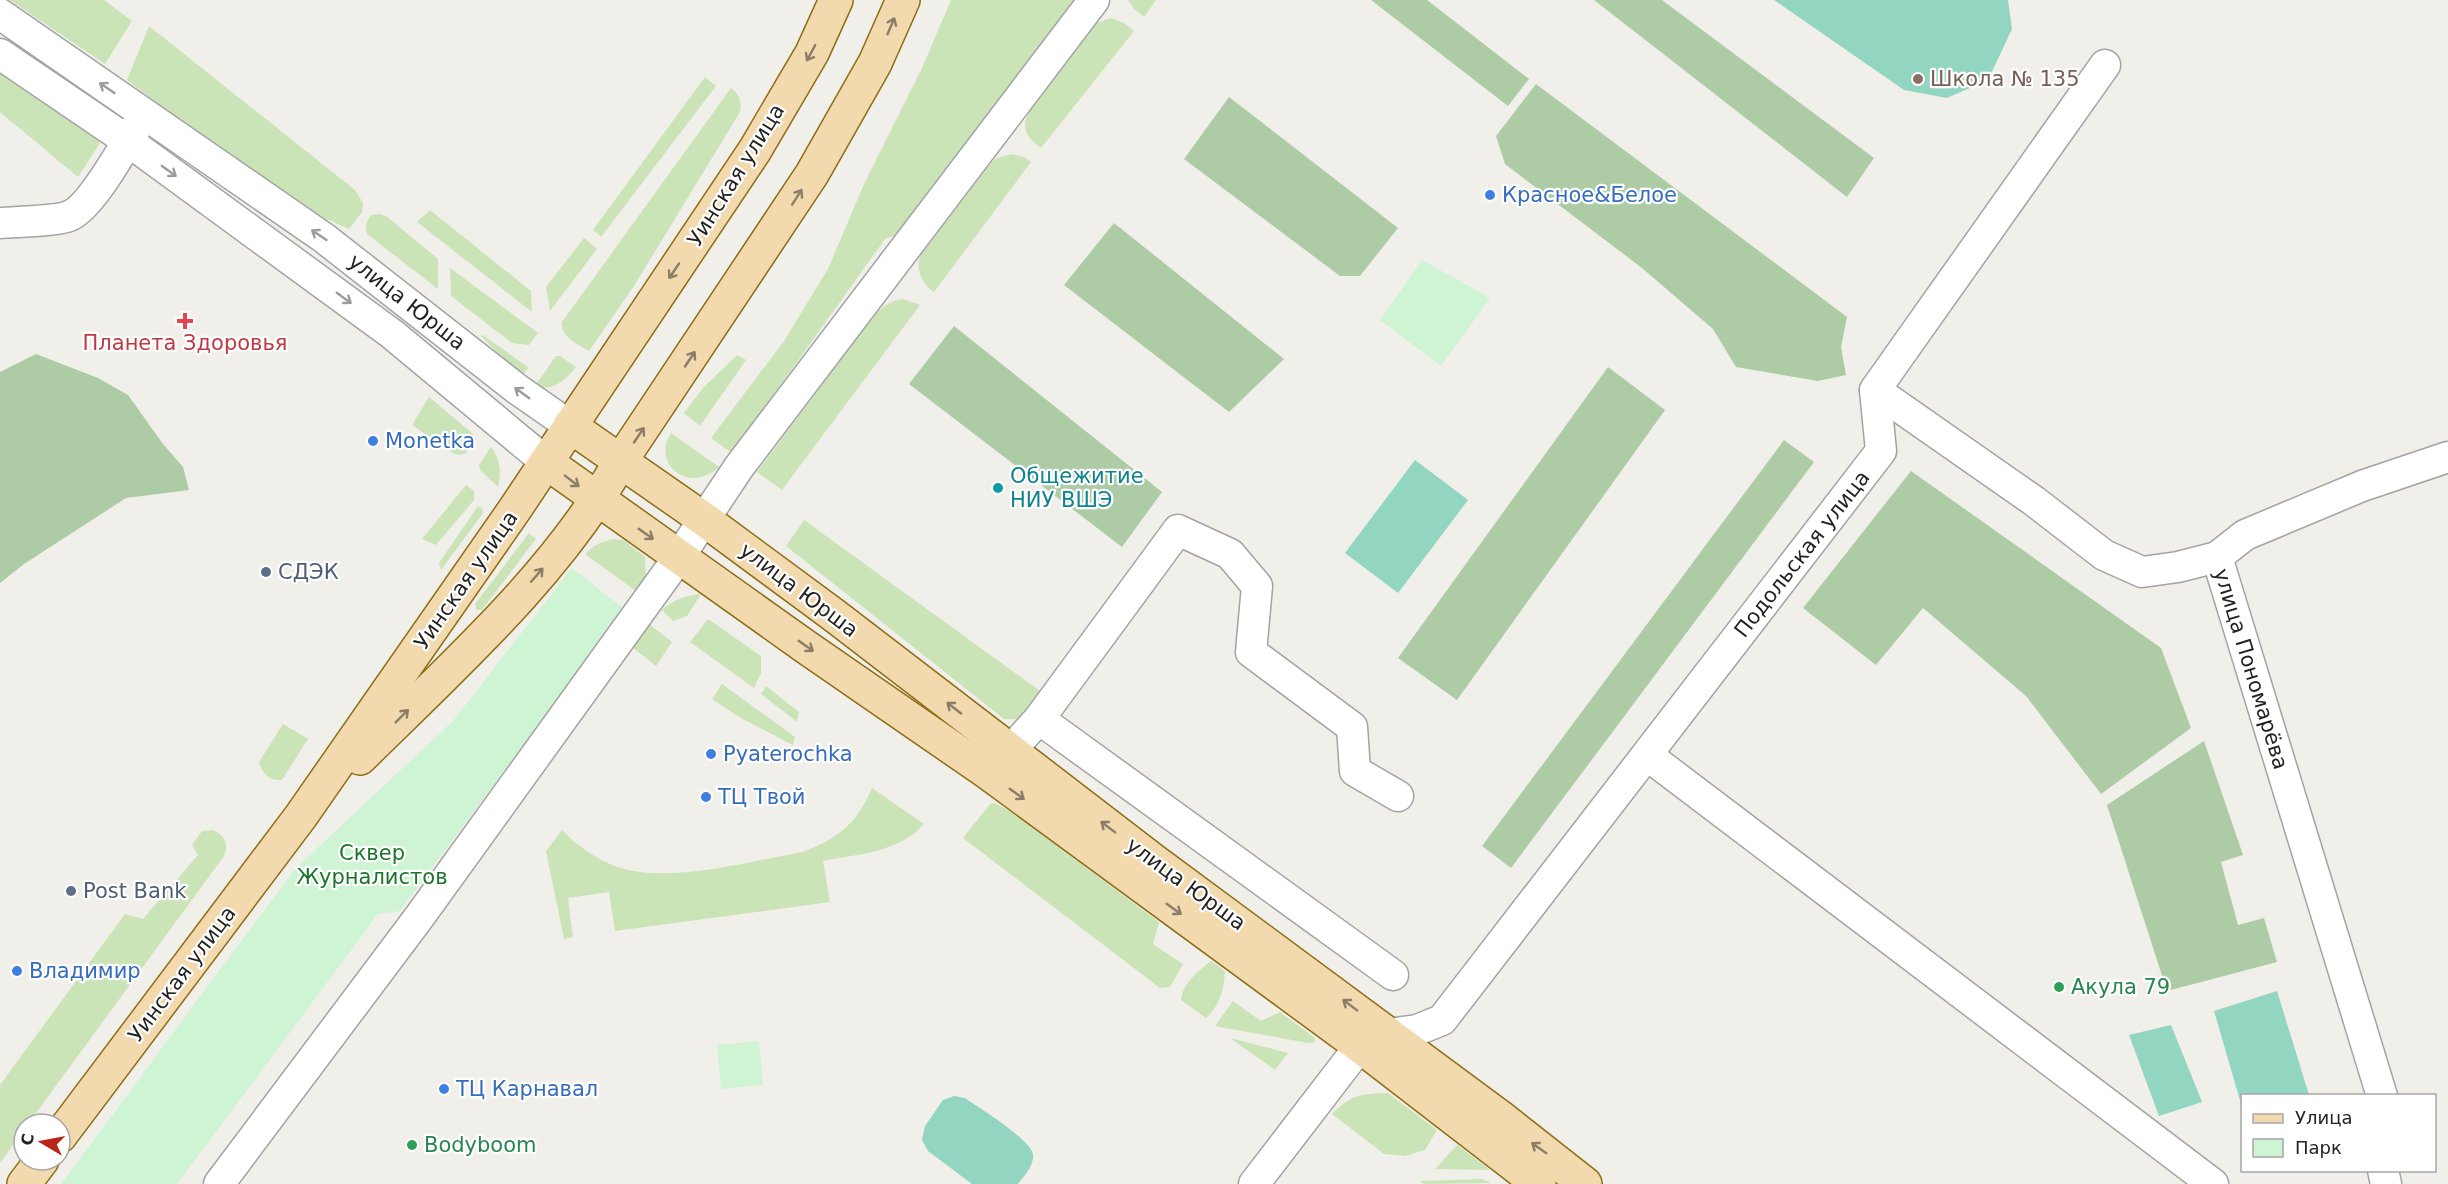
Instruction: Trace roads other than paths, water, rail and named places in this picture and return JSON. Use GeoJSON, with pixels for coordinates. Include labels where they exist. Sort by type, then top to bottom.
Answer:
{"type":"FeatureCollection","features":[{"type":"Feature","properties":{"kind":"main road","name":"Уинская улица"},"geometry":{"type":"LineString","coordinates":[[72,1120],[301,816],[546,462],[755,150],[812,53],[836,0]]}},
{"type":"Feature","properties":{"kind":"main road"},"geometry":{"type":"LineString","coordinates":[[301,816],[487,632],[564,544],[598,500],[620,462],[812,174],[875,63],[903,0]]}},
{"type":"Feature","properties":{"kind":"main road","name":"улица Юрша"},"geometry":{"type":"LineString","coordinates":[[570,426],[705,519],[835,616],[999,761]]}},
{"type":"Feature","properties":{"kind":"main road","name":"улица Юрша"},"geometry":{"type":"LineString","coordinates":[[546,462],[680,557],[999,761],[1374,1040],[1585,1184]]}},
{"type":"Feature","properties":{"kind":"main road","name":"улица Юрша"},"geometry":{"type":"LineString","coordinates":[[1374,1040],[1539,1184]]}},
{"type":"Feature","properties":{"kind":"street"},"geometry":{"type":"LineString","coordinates":[[219,1184],[420,916],[680,557],[739,467],[1094,0]]}},
{"type":"Feature","properties":{"kind":"street","name":"улица Юрша"},"geometry":{"type":"LineString","coordinates":[[0,14],[324,238],[517,389],[570,426]]}},
{"type":"Feature","properties":{"kind":"street","name":"улица Юрша"},"geometry":{"type":"LineString","coordinates":[[0,54],[128,141],[392,334],[546,462]]}},
{"type":"Feature","properties":{"kind":"street"},"geometry":{"type":"LineString","coordinates":[[1875,390],[2105,65]]}},
{"type":"Feature","properties":{"kind":"street"},"geometry":{"type":"LineString","coordinates":[[0,223],[70,216],[93,194],[145,114]]}},
{"type":"Feature","properties":{"kind":"street","name":"улица Пономарёва"},"geometry":{"type":"LineString","coordinates":[[1875,390],[2034,501],[2104,555],[2142,572],[2178,567],[2217,557],[2382,1094]]}},
{"type":"Feature","properties":{"kind":"street","name":"Подольская улица"},"geometry":{"type":"LineString","coordinates":[[1374,1040],[1417,1030],[1442,1020],[1881,452],[1875,390]]}},
{"type":"Feature","properties":{"kind":"street"},"geometry":{"type":"LineString","coordinates":[[2217,557],[2245,536],[2362,486],[2448,457]]}},
{"type":"Feature","properties":{"kind":"street"},"geometry":{"type":"LineString","coordinates":[[999,761],[1040,719],[1178,531],[1230,554],[1257,586],[1251,652],[1352,727],[1354,771],[1398,796]]}},
{"type":"Feature","properties":{"kind":"street"},"geometry":{"type":"LineString","coordinates":[[1040,719],[1394,975]]}},
{"type":"Feature","properties":{"kind":"street"},"geometry":{"type":"LineString","coordinates":[[1647,755],[2213,1184]]}},
{"type":"Feature","properties":{"kind":"street"},"geometry":{"type":"LineString","coordinates":[[1254,1184],[1374,1040]]}},
{"type":"Feature","properties":{"kind":"place","name":"Школа № 135"},"geometry":{"type":"Point","coordinates":[1918,79]}},
{"type":"Feature","properties":{"kind":"place","name":"Красное&Белое"},"geometry":{"type":"Point","coordinates":[1490,195]}},
{"type":"Feature","properties":{"kind":"place","name":"Планета Здоровья"},"geometry":{"type":"Point","coordinates":[185,321]}},
{"type":"Feature","properties":{"kind":"place","name":"Monetka"},"geometry":{"type":"Point","coordinates":[373,441]}},
{"type":"Feature","properties":{"kind":"place","name":"Общежитие НИУ ВШЭ"},"geometry":{"type":"Point","coordinates":[998,488]}},
{"type":"Feature","properties":{"kind":"place","name":"СДЭК"},"geometry":{"type":"Point","coordinates":[266,572]}},
{"type":"Feature","properties":{"kind":"place","name":"Pyaterochka"},"geometry":{"type":"Point","coordinates":[711,754]}},
{"type":"Feature","properties":{"kind":"place","name":"ТЦ Твой"},"geometry":{"type":"Point","coordinates":[706,797]}},
{"type":"Feature","properties":{"kind":"place","name":"Post Bank"},"geometry":{"type":"Point","coordinates":[71,891]}},
{"type":"Feature","properties":{"kind":"place","name":"Владимир"},"geometry":{"type":"Point","coordinates":[17,971]}},
{"type":"Feature","properties":{"kind":"place","name":"Акула 79"},"geometry":{"type":"Point","coordinates":[2059,987]}},
{"type":"Feature","properties":{"kind":"place","name":"ТЦ Карнавал"},"geometry":{"type":"Point","coordinates":[444,1089]}},
{"type":"Feature","properties":{"kind":"place","name":"Bodyboom"},"geometry":{"type":"Point","coordinates":[412,1145]}},
{"type":"Feature","properties":{"kind":"park label","name":"Сквер Журналистов"},"geometry":{"type":"Point","coordinates":[372,865]}}]}
